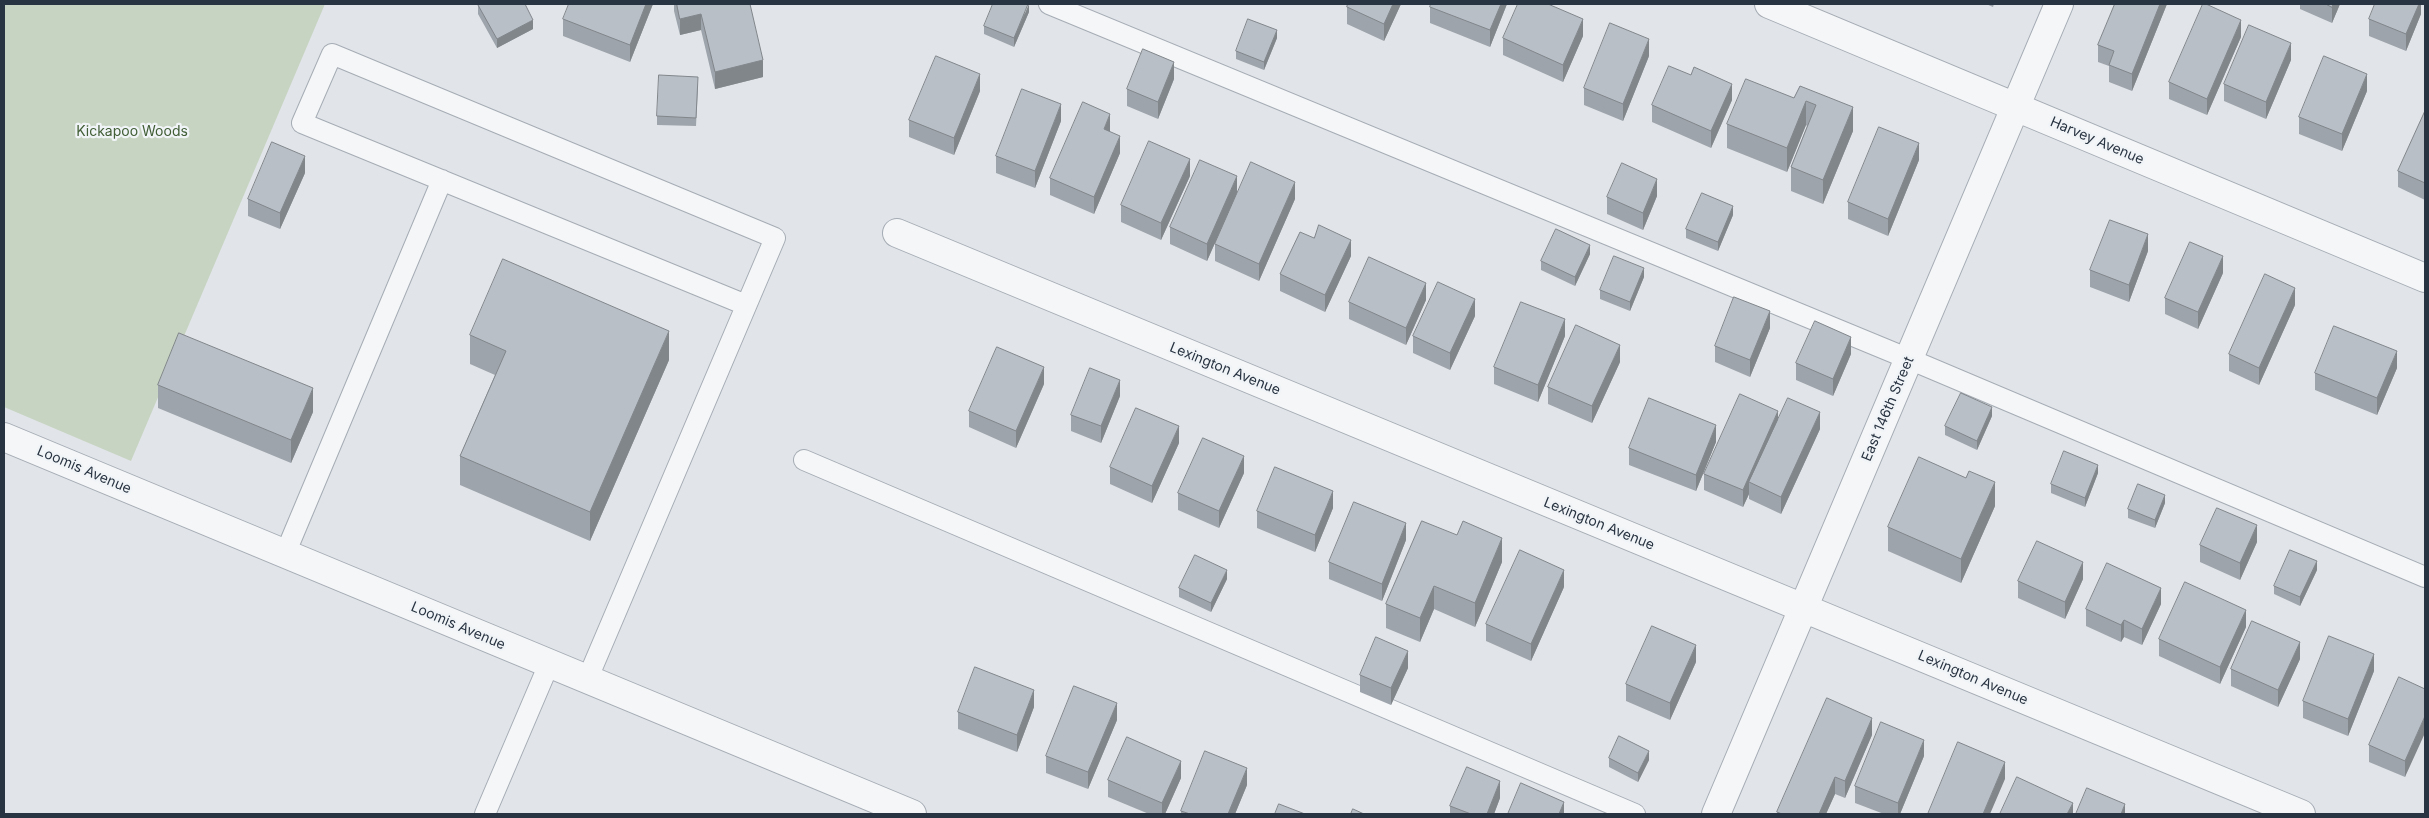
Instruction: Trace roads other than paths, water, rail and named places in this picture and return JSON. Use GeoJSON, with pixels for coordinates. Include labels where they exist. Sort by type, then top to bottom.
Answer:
{"type":"FeatureCollection","features":[{"type":"Feature","properties":{"kind":"street","name":"Harvey Avenue"},"geometry":{"type":"LineString","coordinates":[[1769,4],[2425,278]]}},
{"type":"Feature","properties":{"kind":"street","name":"East 146th Street"},"geometry":{"type":"LineString","coordinates":[[1716,814],[2059,4]]}},
{"type":"Feature","properties":{"kind":"street","name":"Lexington Avenue"},"geometry":{"type":"LineString","coordinates":[[897,233],[2301,814]]}},
{"type":"Feature","properties":{"kind":"street","name":"Loomis Avenue"},"geometry":{"type":"LineString","coordinates":[[4,437],[912,814]]}},
{"type":"Feature","properties":{"kind":"lane"},"geometry":{"type":"LineString","coordinates":[[1049,4],[1909,359],[2425,577]]}},
{"type":"Feature","properties":{"kind":"lane"},"geometry":{"type":"LineString","coordinates":[[587,680],[775,238],[332,54],[302,123],[746,305]]}},
{"type":"Feature","properties":{"kind":"lane"},"geometry":{"type":"LineString","coordinates":[[285,554],[442,180]]}},
{"type":"Feature","properties":{"kind":"lane"},"geometry":{"type":"LineString","coordinates":[[804,460],[1636,814]]}},
{"type":"Feature","properties":{"kind":"lane"},"geometry":{"type":"LineString","coordinates":[[485,814],[548,664]]}},
{"type":"Feature","properties":{"kind":"park label","name":"Kickapoo Woods"},"geometry":{"type":"Point","coordinates":[132,132]}}]}
